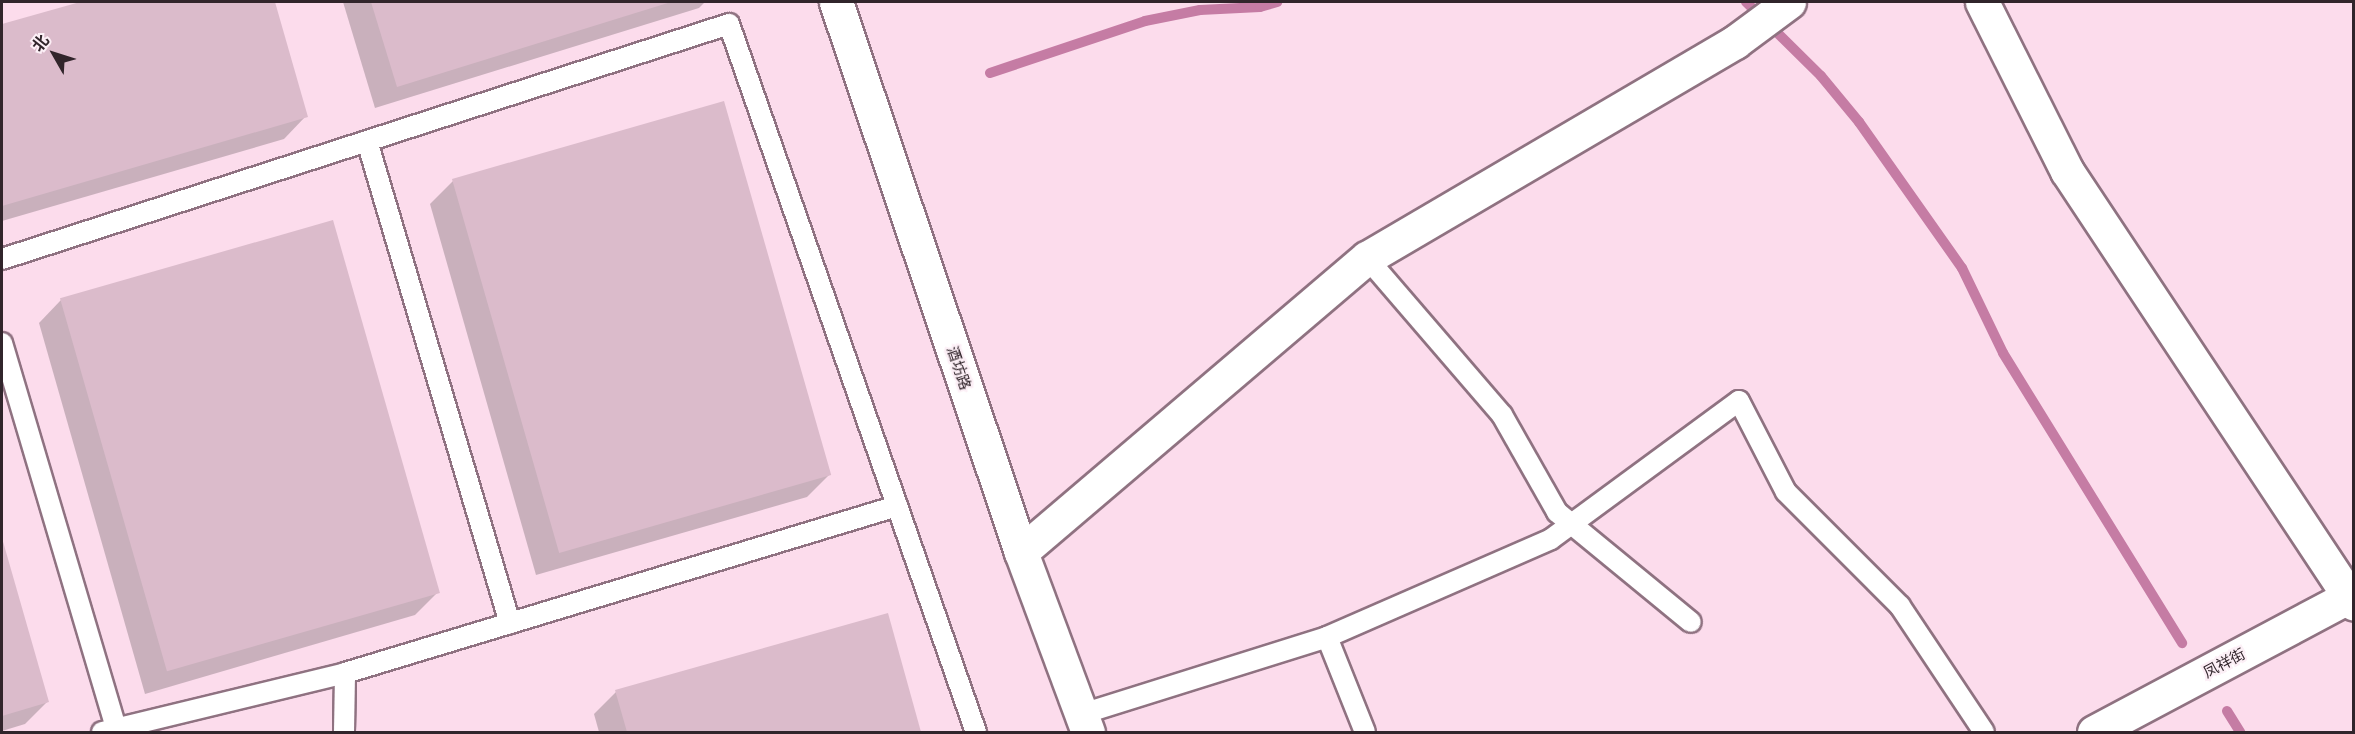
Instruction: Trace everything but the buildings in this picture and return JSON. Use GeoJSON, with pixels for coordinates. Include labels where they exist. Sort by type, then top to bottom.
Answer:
{"type":"FeatureCollection","features":[{"type":"Feature","properties":{"kind":"street","name":"酒坊路"},"geometry":{"type":"LineString","coordinates":[[836,2],[1021,552],[1085,723]]}},
{"type":"Feature","properties":{"kind":"street"},"geometry":{"type":"LineString","coordinates":[[1982,2],[2067,171],[2352,598]]}},
{"type":"Feature","properties":{"kind":"street"},"geometry":{"type":"LineString","coordinates":[[1021,552],[1367,258],[1735,42],[1787,3]]}},
{"type":"Feature","properties":{"kind":"street","name":"凤祥街"},"geometry":{"type":"LineString","coordinates":[[2094,732],[2352,598]]}},
{"type":"Feature","properties":{"kind":"lane"},"geometry":{"type":"LineString","coordinates":[[2,259],[729,24],[976,732]]}},
{"type":"Feature","properties":{"kind":"lane"},"geometry":{"type":"LineString","coordinates":[[366,141],[510,623]]}},
{"type":"Feature","properties":{"kind":"lane"},"geometry":{"type":"LineString","coordinates":[[1367,258],[1502,415],[1557,512],[1691,622]]}},
{"type":"Feature","properties":{"kind":"lane"},"geometry":{"type":"LineString","coordinates":[[2,343],[109,731],[345,673],[897,506]]}},
{"type":"Feature","properties":{"kind":"lane"},"geometry":{"type":"LineString","coordinates":[[1085,723],[1328,637],[1551,539],[1739,401],[1786,492],[1900,606],[1984,732]]}},
{"type":"Feature","properties":{"kind":"lane"},"geometry":{"type":"LineString","coordinates":[[1328,637],[1365,732]]}},
{"type":"Feature","properties":{"kind":"lane"},"geometry":{"type":"LineString","coordinates":[[344,732],[345,673]]}},
{"type":"Feature","properties":{"kind":"waterway"},"geometry":{"type":"LineString","coordinates":[[990,73],[1145,21],[1200,10],[1260,7],[1277,2]]}},
{"type":"Feature","properties":{"kind":"waterway"},"geometry":{"type":"LineString","coordinates":[[1746,2],[1821,76],[1859,122],[1962,268],[2003,353],[2182,643]]}},
{"type":"Feature","properties":{"kind":"waterway"},"geometry":{"type":"LineString","coordinates":[[2227,711],[2240,732]]}}]}
